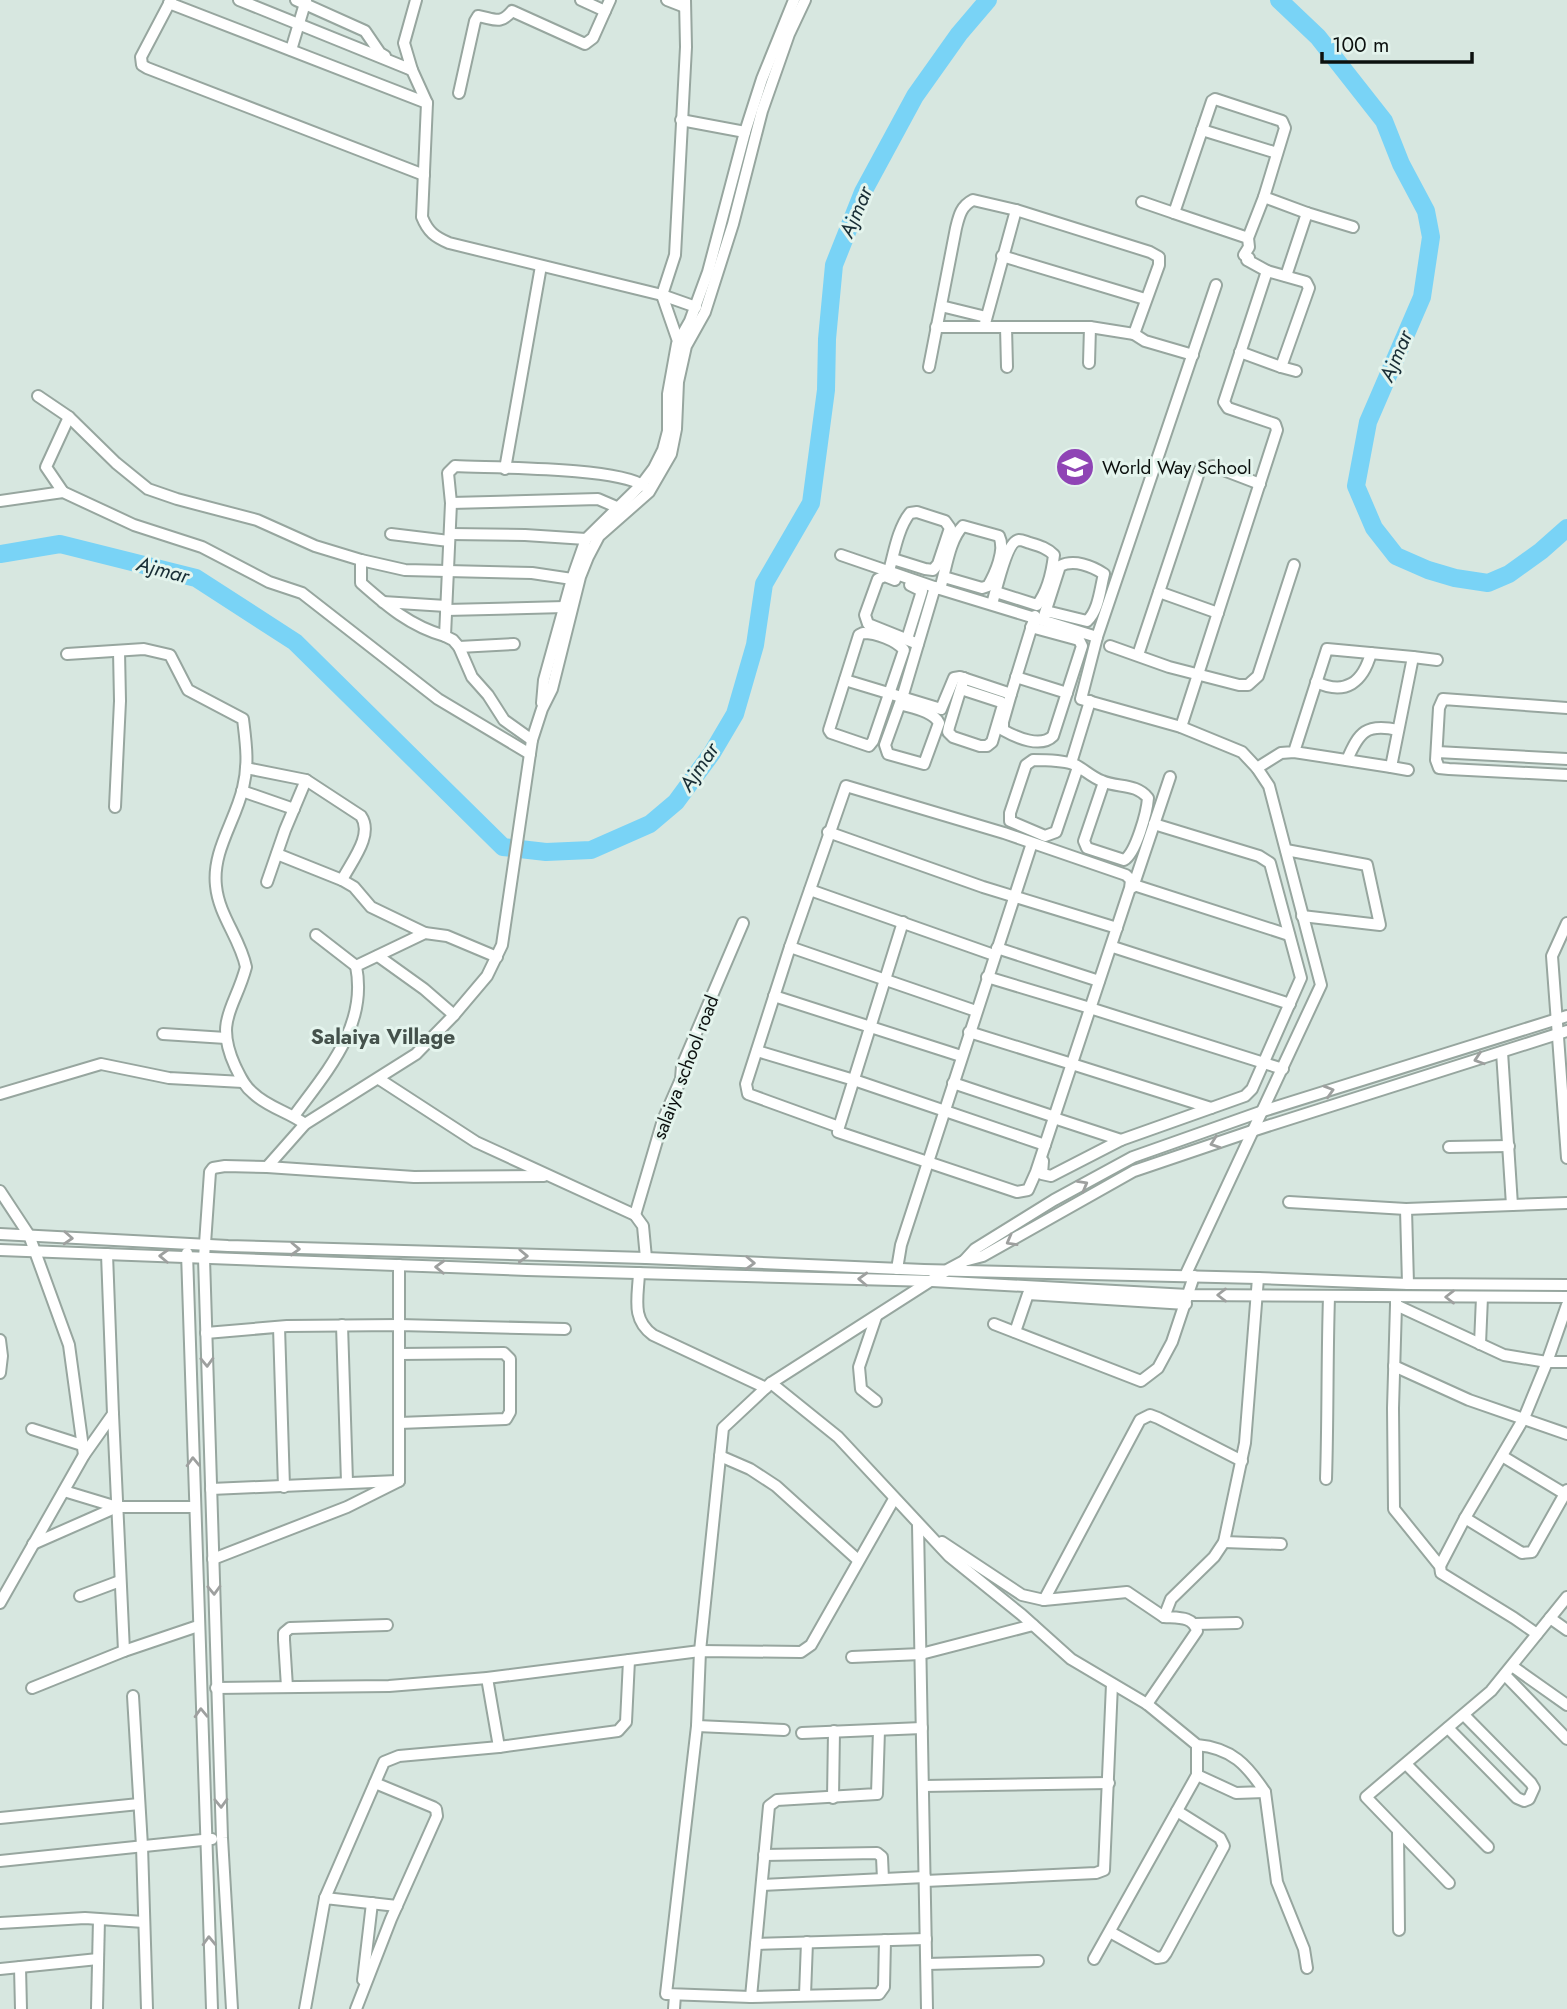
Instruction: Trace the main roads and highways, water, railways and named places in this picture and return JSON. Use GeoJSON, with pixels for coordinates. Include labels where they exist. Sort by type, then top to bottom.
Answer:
{"type":"FeatureCollection","features":[{"type":"Feature","properties":{"kind":"waterway","name":"Ajmar"},"geometry":{"type":"LineString","coordinates":[[0,554],[60,544],[196,578],[295,642],[503,847],[546,852],[591,850],[650,824],[676,802],[712,753],[735,714],[755,645],[764,584],[811,503],[826,390],[827,339],[834,265],[863,192],[915,96],[959,34],[988,0]]}},
{"type":"Feature","properties":{"kind":"waterway","name":"Ajmar"},"geometry":{"type":"LineString","coordinates":[[1279,0],[1318,37],[1384,121],[1401,164],[1426,211],[1431,237],[1422,297],[1368,422],[1356,486],[1374,528],[1396,556],[1455,578],[1488,583],[1509,574],[1567,528]]}},
{"type":"Feature","properties":{"kind":"place","name":"World Way School"},"geometry":{"type":"Point","coordinates":[1075,467]}},
{"type":"Feature","properties":{"kind":"district","name":"Salaiya Village"},"geometry":{"type":"Point","coordinates":[383,1037]}}]}
